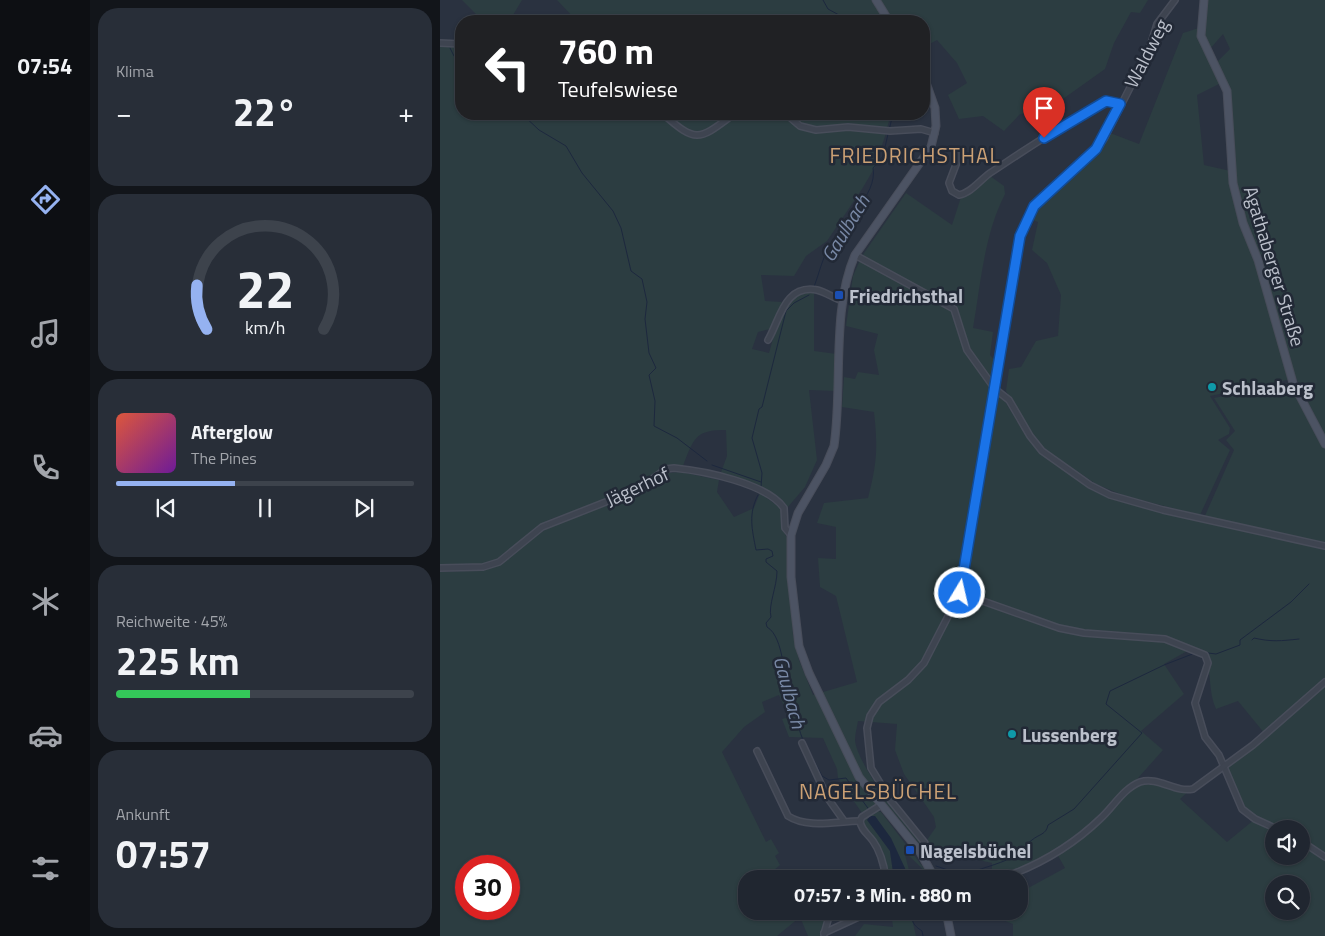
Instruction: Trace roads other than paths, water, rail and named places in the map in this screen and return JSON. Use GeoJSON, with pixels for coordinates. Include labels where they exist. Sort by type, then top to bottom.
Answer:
{"type":"FeatureCollection","features":[{"type":"Feature","properties":{"kind":"main road"},"geometry":{"type":"LineString","coordinates":[[876,0],[886,15]]}},
{"type":"Feature","properties":{"kind":"main road","name":"Agathaberger Straße"},"geometry":{"type":"LineString","coordinates":[[1204,0],[1201,36],[1227,90],[1233,184],[1243,223],[1258,260],[1293,383],[1325,444]]}},
{"type":"Feature","properties":{"kind":"main road"},"geometry":{"type":"LineString","coordinates":[[930,94],[935,108],[935,133],[926,157],[855,255],[845,283],[834,446],[826,465],[798,513],[791,535],[790,556],[793,608],[801,653],[859,777],[920,852],[930,870]]}},
{"type":"Feature","properties":{"kind":"main road"},"geometry":{"type":"LineString","coordinates":[[948,920],[951,936]]}},
{"type":"Feature","properties":{"kind":"street","name":"Waldweg"},"geometry":{"type":"LineString","coordinates":[[920,852],[925,843],[891,801],[871,768],[866,728],[870,716],[879,702],[908,680],[924,663],[960,593],[1020,236],[1029,216],[1043,198],[1096,149],[1149,50],[1157,24],[1175,0]]}},
{"type":"Feature","properties":{"kind":"street"},"geometry":{"type":"LineString","coordinates":[[440,43],[455,44]]}},
{"type":"Feature","properties":{"kind":"street"},"geometry":{"type":"LineString","coordinates":[[960,154],[949,183],[952,192],[959,195],[966,193],[982,179],[1086,112],[1106,101],[1120,104]]}},
{"type":"Feature","properties":{"kind":"street"},"geometry":{"type":"LineString","coordinates":[[670,120],[684,132],[695,136],[708,133],[726,120]]}},
{"type":"Feature","properties":{"kind":"street"},"geometry":{"type":"LineString","coordinates":[[793,120],[800,126],[808,129],[848,127],[888,131],[921,129],[935,133]]}},
{"type":"Feature","properties":{"kind":"street"},"geometry":{"type":"LineString","coordinates":[[855,255],[954,309],[967,350],[995,389],[1009,400],[1030,436],[1042,451],[1090,485],[1110,494],[1202,520],[1325,546]]}},
{"type":"Feature","properties":{"kind":"street"},"geometry":{"type":"LineString","coordinates":[[768,340],[784,302],[800,292],[817,290],[843,301]]}},
{"type":"Feature","properties":{"kind":"street","name":"Jägerhof"},"geometry":{"type":"LineString","coordinates":[[440,568],[483,567],[499,562],[542,527],[640,488],[666,469],[674,468],[740,482],[773,498],[784,508],[785,528],[791,535]]}},
{"type":"Feature","properties":{"kind":"street"},"geometry":{"type":"LineString","coordinates":[[960,593],[1059,628],[1103,634],[1165,638],[1205,655],[1208,663],[1195,705],[1205,737],[1224,764],[1242,809],[1255,819],[1265,824]]}},
{"type":"Feature","properties":{"kind":"street"},"geometry":{"type":"LineString","coordinates":[[1025,870],[1057,854],[1100,819],[1128,789],[1138,783],[1146,781],[1157,782],[1191,789],[1253,745],[1325,682]]}},
{"type":"Feature","properties":{"kind":"street"},"geometry":{"type":"LineString","coordinates":[[802,742],[827,797],[844,821]]}},
{"type":"Feature","properties":{"kind":"street"},"geometry":{"type":"LineString","coordinates":[[758,751],[788,816],[796,821],[808,823],[860,821]]}},
{"type":"Feature","properties":{"kind":"street"},"geometry":{"type":"LineString","coordinates":[[860,821],[862,817],[881,805]]}},
{"type":"Feature","properties":{"kind":"street"},"geometry":{"type":"LineString","coordinates":[[860,821],[861,826],[873,841],[884,861],[885,870]]}},
{"type":"Feature","properties":{"kind":"street"},"geometry":{"type":"LineString","coordinates":[[1310,847],[1325,857]]}},
{"type":"Feature","properties":{"kind":"street"},"geometry":{"type":"LineString","coordinates":[[824,935],[828,920]]}},
{"type":"Feature","properties":{"kind":"street"},"geometry":{"type":"LineString","coordinates":[[824,935],[853,920]]}},
{"type":"Feature","properties":{"kind":"water"},"geometry":{"type":"Polygon","coordinates":[[[870,816],[875,816],[891,838],[906,870],[893,870],[890,851],[867,820],[870,816]]]}},
{"type":"Feature","properties":{"kind":"waterway","name":"Gaulbach"},"geometry":{"type":"LineString","coordinates":[[823,0],[828,9],[839,15]]}},
{"type":"Feature","properties":{"kind":"waterway"},"geometry":{"type":"LineString","coordinates":[[440,40],[445,41]]}},
{"type":"Feature","properties":{"kind":"waterway"},"geometry":{"type":"LineString","coordinates":[[450,48],[454,56]]}},
{"type":"Feature","properties":{"kind":"waterway"},"geometry":{"type":"LineString","coordinates":[[528,120],[539,130],[566,146],[582,173],[613,211],[621,228],[631,271],[642,279],[647,302],[645,319],[649,353],[656,368],[649,375],[655,401],[654,426],[677,438],[707,461]]}},
{"type":"Feature","properties":{"kind":"waterway","name":"Gaulbach"},"geometry":{"type":"LineString","coordinates":[[889,130],[892,120]]}},
{"type":"Feature","properties":{"kind":"waterway","name":"Gaulbach"},"geometry":{"type":"LineString","coordinates":[[814,287],[829,247],[870,188],[873,168],[883,156],[888,134]]}},
{"type":"Feature","properties":{"kind":"waterway","name":"Gaulbach"},"geometry":{"type":"LineString","coordinates":[[761,487],[762,473],[752,438],[759,409],[762,407],[786,311],[794,303],[809,295]]}},
{"type":"Feature","properties":{"kind":"waterway"},"geometry":{"type":"LineString","coordinates":[[712,465],[761,482]]}},
{"type":"Feature","properties":{"kind":"waterway","name":"Gaulbach"},"geometry":{"type":"LineString","coordinates":[[758,495],[752,515],[756,550],[768,549],[772,551],[773,556],[766,559],[766,562],[777,571],[770,612],[771,617],[766,623],[777,640],[782,657],[786,660],[787,666],[784,675],[791,681],[798,726],[803,740]]}},
{"type":"Feature","properties":{"kind":"waterway"},"geometry":{"type":"LineString","coordinates":[[1208,653],[1216,654],[1240,645],[1240,640],[1291,602],[1309,584]]}},
{"type":"Feature","properties":{"kind":"waterway"},"geometry":{"type":"LineString","coordinates":[[1252,640],[1254,638],[1276,641],[1299,639]]}},
{"type":"Feature","properties":{"kind":"waterway"},"geometry":{"type":"LineString","coordinates":[[978,870],[1018,854],[1030,841],[1044,833],[1048,825],[1074,809],[1142,733],[1106,704],[1110,691],[1164,665],[1195,653]]}},
{"type":"Feature","properties":{"kind":"waterway","name":"Gaulbach"},"geometry":{"type":"LineString","coordinates":[[806,745],[822,776],[829,780],[846,778],[870,811]]}},
{"type":"Feature","properties":{"kind":"waterway"},"geometry":{"type":"LineString","coordinates":[[936,866],[948,870]]}},
{"type":"Feature","properties":{"kind":"waterway","name":"Gaulbach"},"geometry":{"type":"LineString","coordinates":[[912,920],[913,923],[922,931],[923,936]]}},
{"type":"Feature","properties":{"kind":"place","name":"Friedrichsthal"},"geometry":{"type":"Point","coordinates":[839,295]}},
{"type":"Feature","properties":{"kind":"place","name":"Schlaaberg"},"geometry":{"type":"Point","coordinates":[1212,387]}},
{"type":"Feature","properties":{"kind":"place","name":"Lussenberg"},"geometry":{"type":"Point","coordinates":[1012,734]}},
{"type":"Feature","properties":{"kind":"place","name":"Nagelsbüchel"},"geometry":{"type":"Point","coordinates":[910,850]}},
{"type":"Feature","properties":{"kind":"district","name":"FRIEDRICHSTHAL"},"geometry":{"type":"Point","coordinates":[915,155]}},
{"type":"Feature","properties":{"kind":"district","name":"NAGELSBÜCHEL"},"geometry":{"type":"Point","coordinates":[878,791]}}]}
